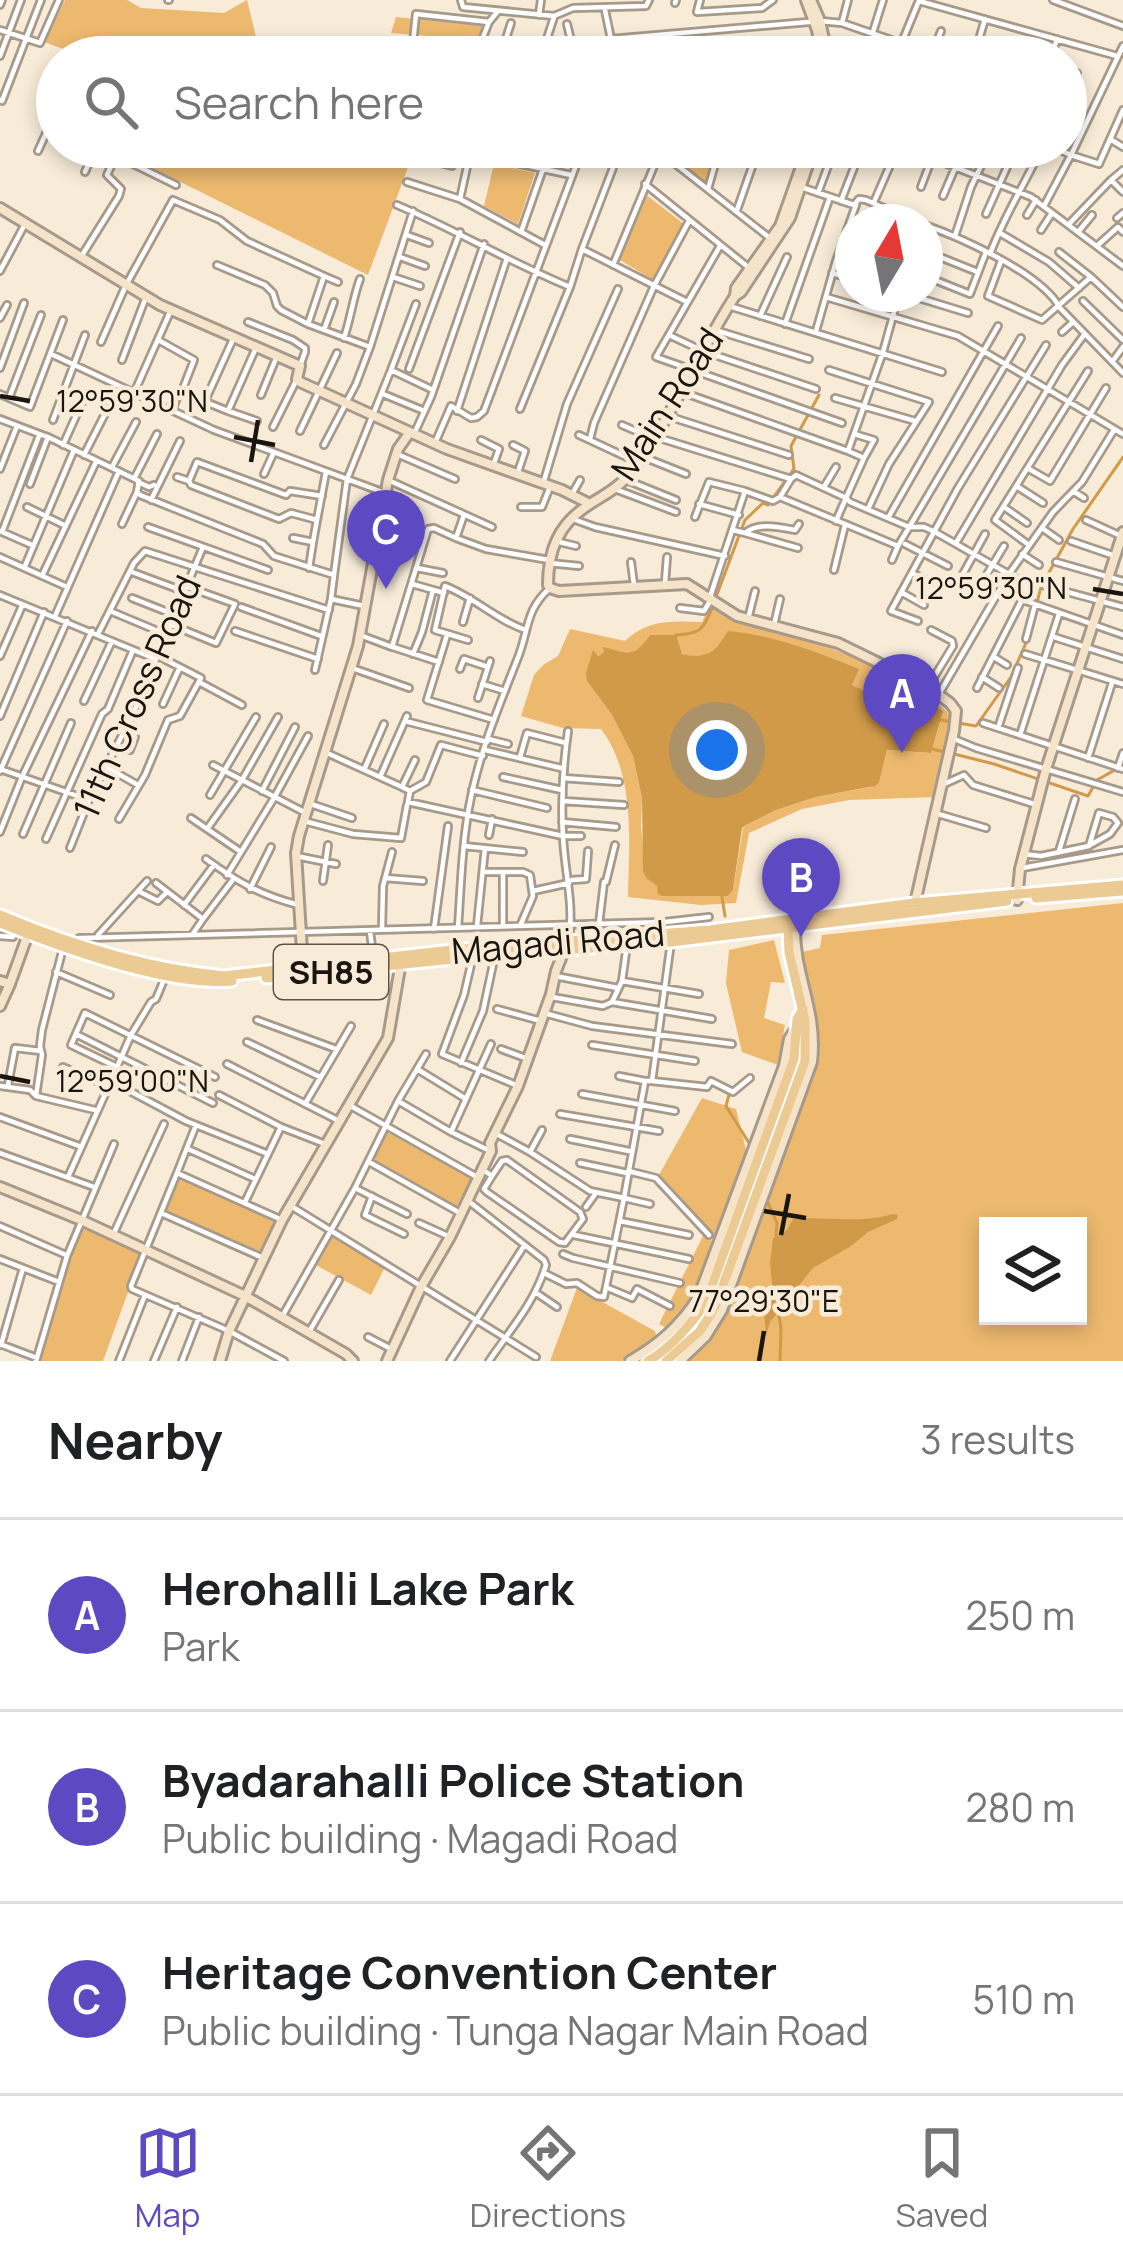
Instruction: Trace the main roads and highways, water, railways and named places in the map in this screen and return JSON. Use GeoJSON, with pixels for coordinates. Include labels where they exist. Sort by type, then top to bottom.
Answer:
{"type":"FeatureCollection","features":[{"type":"Feature","properties":{"kind":"main road","name":"Magadi Road"},"geometry":{"type":"LineString","coordinates":[[472,953],[495,955],[668,932],[722,933],[915,907],[1123,888]]}},
{"type":"Feature","properties":{"kind":"main road","name":"Magadi Road"},"geometry":{"type":"LineString","coordinates":[[0,919],[28,934],[190,973],[224,976],[303,971]]}},
{"type":"Feature","properties":{"kind":"main road","name":"Magadi Road"},"geometry":{"type":"LineString","coordinates":[[0,919],[166,975],[215,982],[472,953],[627,945],[668,932]]}},
{"type":"Feature","properties":{"kind":"main road"},"geometry":{"type":"LineString","coordinates":[[666,1361],[700,1331],[715,1307],[805,1061],[803,1010],[789,952],[790,926]]}},
{"type":"Feature","properties":{"kind":"main road"},"geometry":{"type":"LineString","coordinates":[[648,1361],[664,1352],[706,1303],[794,1059],[797,1019],[803,1010]]}},
{"type":"Feature","properties":{"kind":"waterway"},"geometry":{"type":"LineString","coordinates":[[716,597],[745,520],[763,503],[768,505],[794,469],[791,446],[819,395]]}},
{"type":"Feature","properties":{"kind":"waterway"},"geometry":{"type":"LineString","coordinates":[[1029,634],[1041,587],[1073,529],[1123,457]]}},
{"type":"Feature","properties":{"kind":"waterway"},"geometry":{"type":"LineString","coordinates":[[675,638],[701,629],[713,606]]}},
{"type":"Feature","properties":{"kind":"waterway"},"geometry":{"type":"LineString","coordinates":[[941,720],[976,726],[1011,677],[1026,643]]}},
{"type":"Feature","properties":{"kind":"waterway"},"geometry":{"type":"LineString","coordinates":[[932,749],[945,752]]}},
{"type":"Feature","properties":{"kind":"waterway"},"geometry":{"type":"LineString","coordinates":[[954,754],[1088,796],[1097,780],[1115,770]]}},
{"type":"Feature","properties":{"kind":"waterway"},"geometry":{"type":"LineString","coordinates":[[722,897],[725,916]]}},
{"type":"Feature","properties":{"kind":"waterway"},"geometry":{"type":"LineString","coordinates":[[730,1091],[726,1106],[749,1143]]}},
{"type":"Feature","properties":{"kind":"waterway"},"geometry":{"type":"LineString","coordinates":[[768,1203],[777,1223],[776,1235]]}},
{"type":"Feature","properties":{"kind":"waterway"},"geometry":{"type":"LineString","coordinates":[[778,1310],[780,1361]]}},
{"type":"Feature","properties":{"kind":"place","name":"Heritage Convention Center"},"geometry":{"type":"Point","coordinates":[386,589]}},
{"type":"Feature","properties":{"kind":"place","name":"Herohalli Lake Park"},"geometry":{"type":"Point","coordinates":[902,753]}},
{"type":"Feature","properties":{"kind":"place","name":"Byadarahalli Police Station"},"geometry":{"type":"Point","coordinates":[801,937]}}]}
